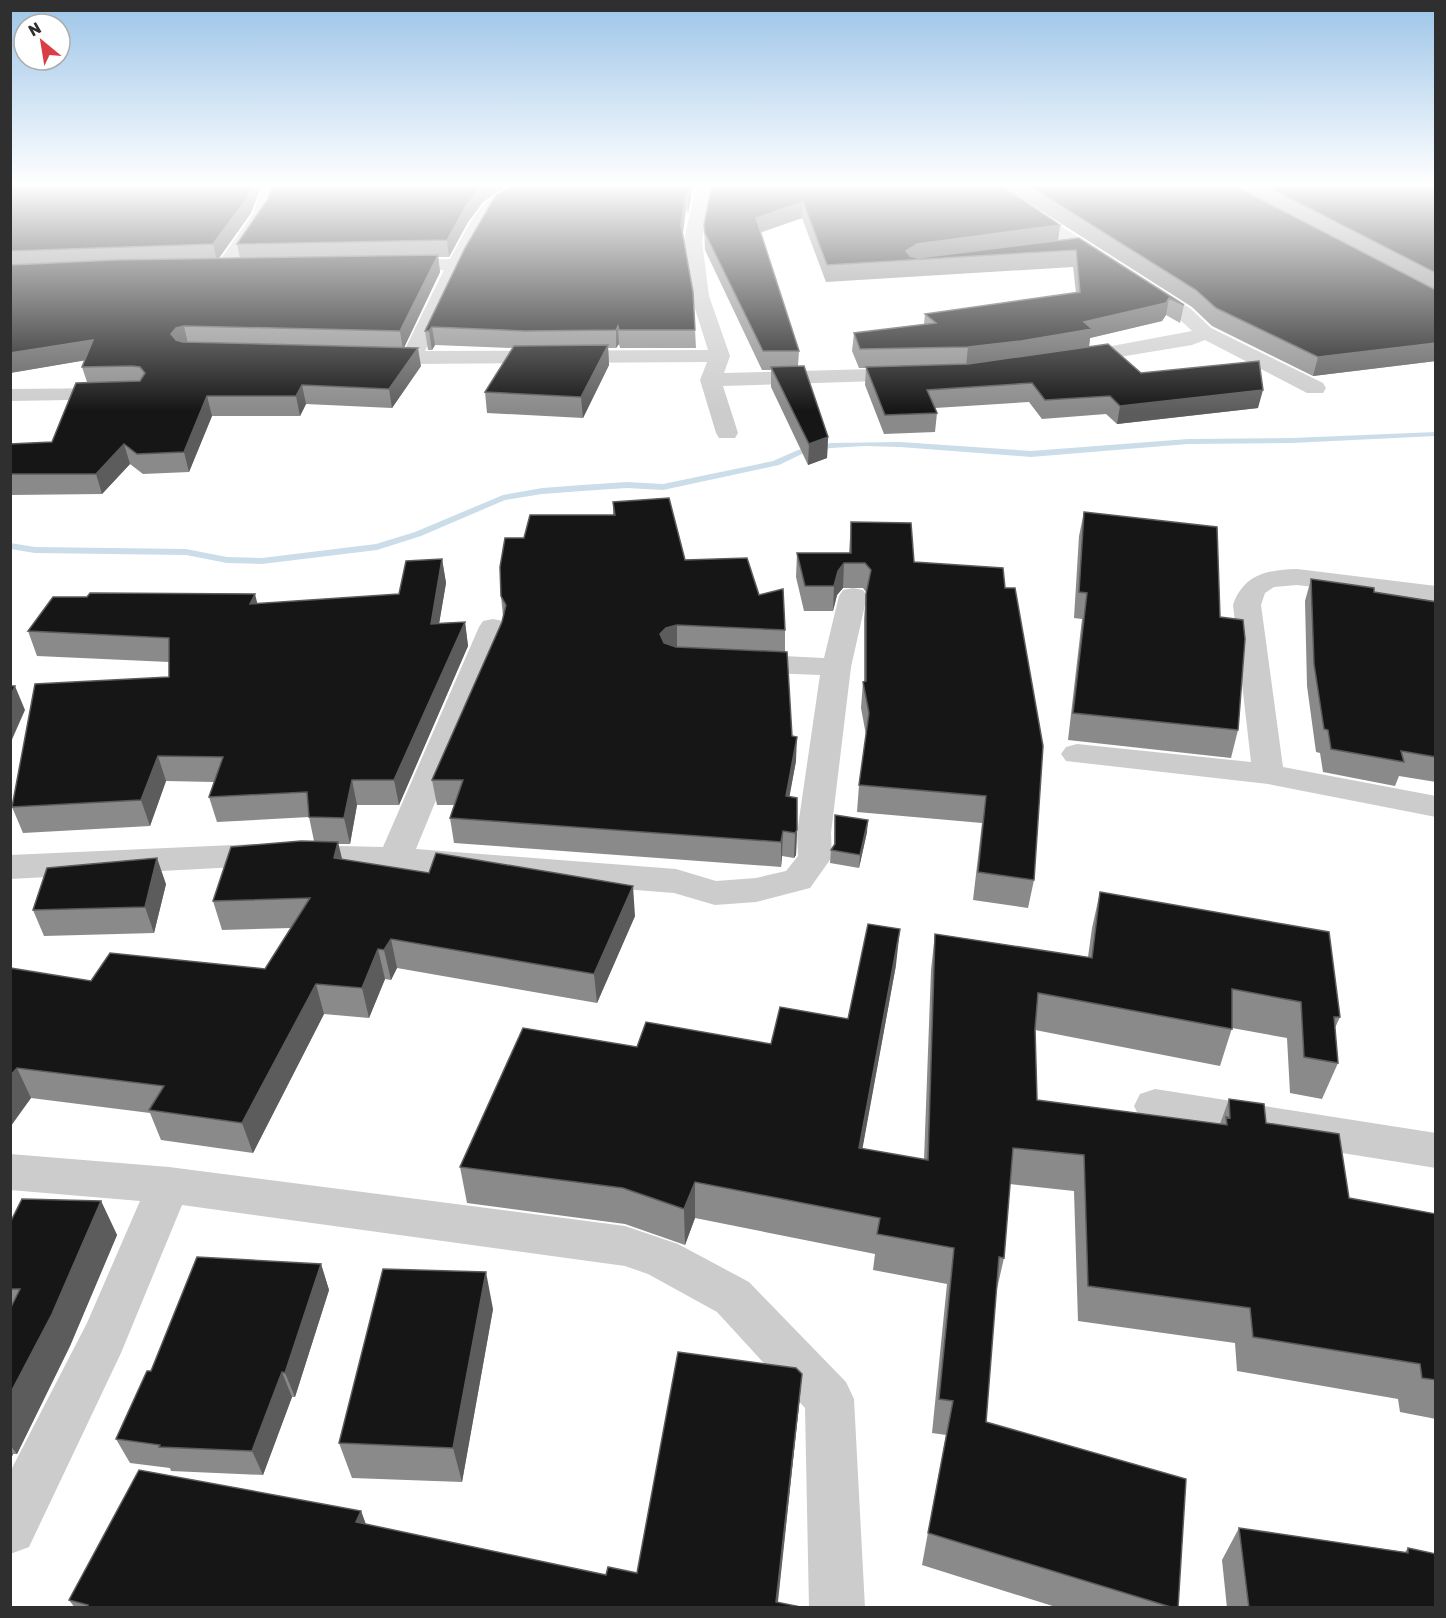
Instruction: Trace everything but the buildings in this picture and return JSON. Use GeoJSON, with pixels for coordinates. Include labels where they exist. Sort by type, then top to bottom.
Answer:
{"type":"FeatureCollection","features":[{"type":"Feature","properties":{"kind":"street"},"geometry":{"type":"LineString","coordinates":[[224,267],[229,260]]}},
{"type":"Feature","properties":{"kind":"street"},"geometry":{"type":"LineString","coordinates":[[411,358],[459,260]]}},
{"type":"Feature","properties":{"kind":"street"},"geometry":{"type":"LineString","coordinates":[[695,260],[700,296],[720,356],[711,380],[727,432]]}},
{"type":"Feature","properties":{"kind":"street"},"geometry":{"type":"LineString","coordinates":[[1102,260],[1184,313],[1204,332],[1315,388]]}},
{"type":"Feature","properties":{"kind":"street"},"geometry":{"type":"LineString","coordinates":[[375,265],[456,264]]}},
{"type":"Feature","properties":{"kind":"street"},"geometry":{"type":"LineString","coordinates":[[201,268],[248,267]]}},
{"type":"Feature","properties":{"kind":"street"},"geometry":{"type":"LineString","coordinates":[[1051,363],[1192,339],[1204,332]]}},
{"type":"Feature","properties":{"kind":"street"},"geometry":{"type":"LineString","coordinates":[[352,356],[411,358],[720,356]]}},
{"type":"Feature","properties":{"kind":"street"},"geometry":{"type":"LineString","coordinates":[[711,380],[930,374]]}},
{"type":"Feature","properties":{"kind":"street"},"geometry":{"type":"LineString","coordinates":[[10,395],[136,393]]}},
{"type":"Feature","properties":{"kind":"street"},"geometry":{"type":"LineString","coordinates":[[1268,774],[1247,605],[1250,591],[1256,585],[1278,578],[1297,577],[1436,594]]}},
{"type":"Feature","properties":{"kind":"street"},"geometry":{"type":"LineString","coordinates":[[10,867],[256,855],[395,860],[676,881],[715,893],[756,891],[798,880],[815,857],[814,833],[836,667],[853,596]]}},
{"type":"Feature","properties":{"kind":"street"},"geometry":{"type":"LineString","coordinates":[[395,860],[494,627]]}},
{"type":"Feature","properties":{"kind":"street"},"geometry":{"type":"LineString","coordinates":[[711,661],[836,667]]}},
{"type":"Feature","properties":{"kind":"street"},"geometry":{"type":"LineString","coordinates":[[1077,754],[1268,774],[1436,807]]}},
{"type":"Feature","properties":{"kind":"street"},"geometry":{"type":"LineString","coordinates":[[1155,1106],[1436,1151]]}},
{"type":"Feature","properties":{"kind":"street"},"geometry":{"type":"LineString","coordinates":[[10,1172],[169,1185],[626,1246],[662,1258],[733,1297],[829,1399],[837,1608]]}},
{"type":"Feature","properties":{"kind":"street"},"geometry":{"type":"LineString","coordinates":[[10,1528],[104,1337],[169,1185]]}},
{"type":"Feature","properties":{"kind":"waterway"},"geometry":{"type":"LineString","coordinates":[[10,546],[35,550],[186,552],[227,560],[262,561],[377,547],[418,534],[503,498],[542,491],[582,488],[627,485],[663,487],[776,463],[801,451],[831,445],[900,444],[1031,454],[1188,441],[1292,441],[1436,434]]}}]}
